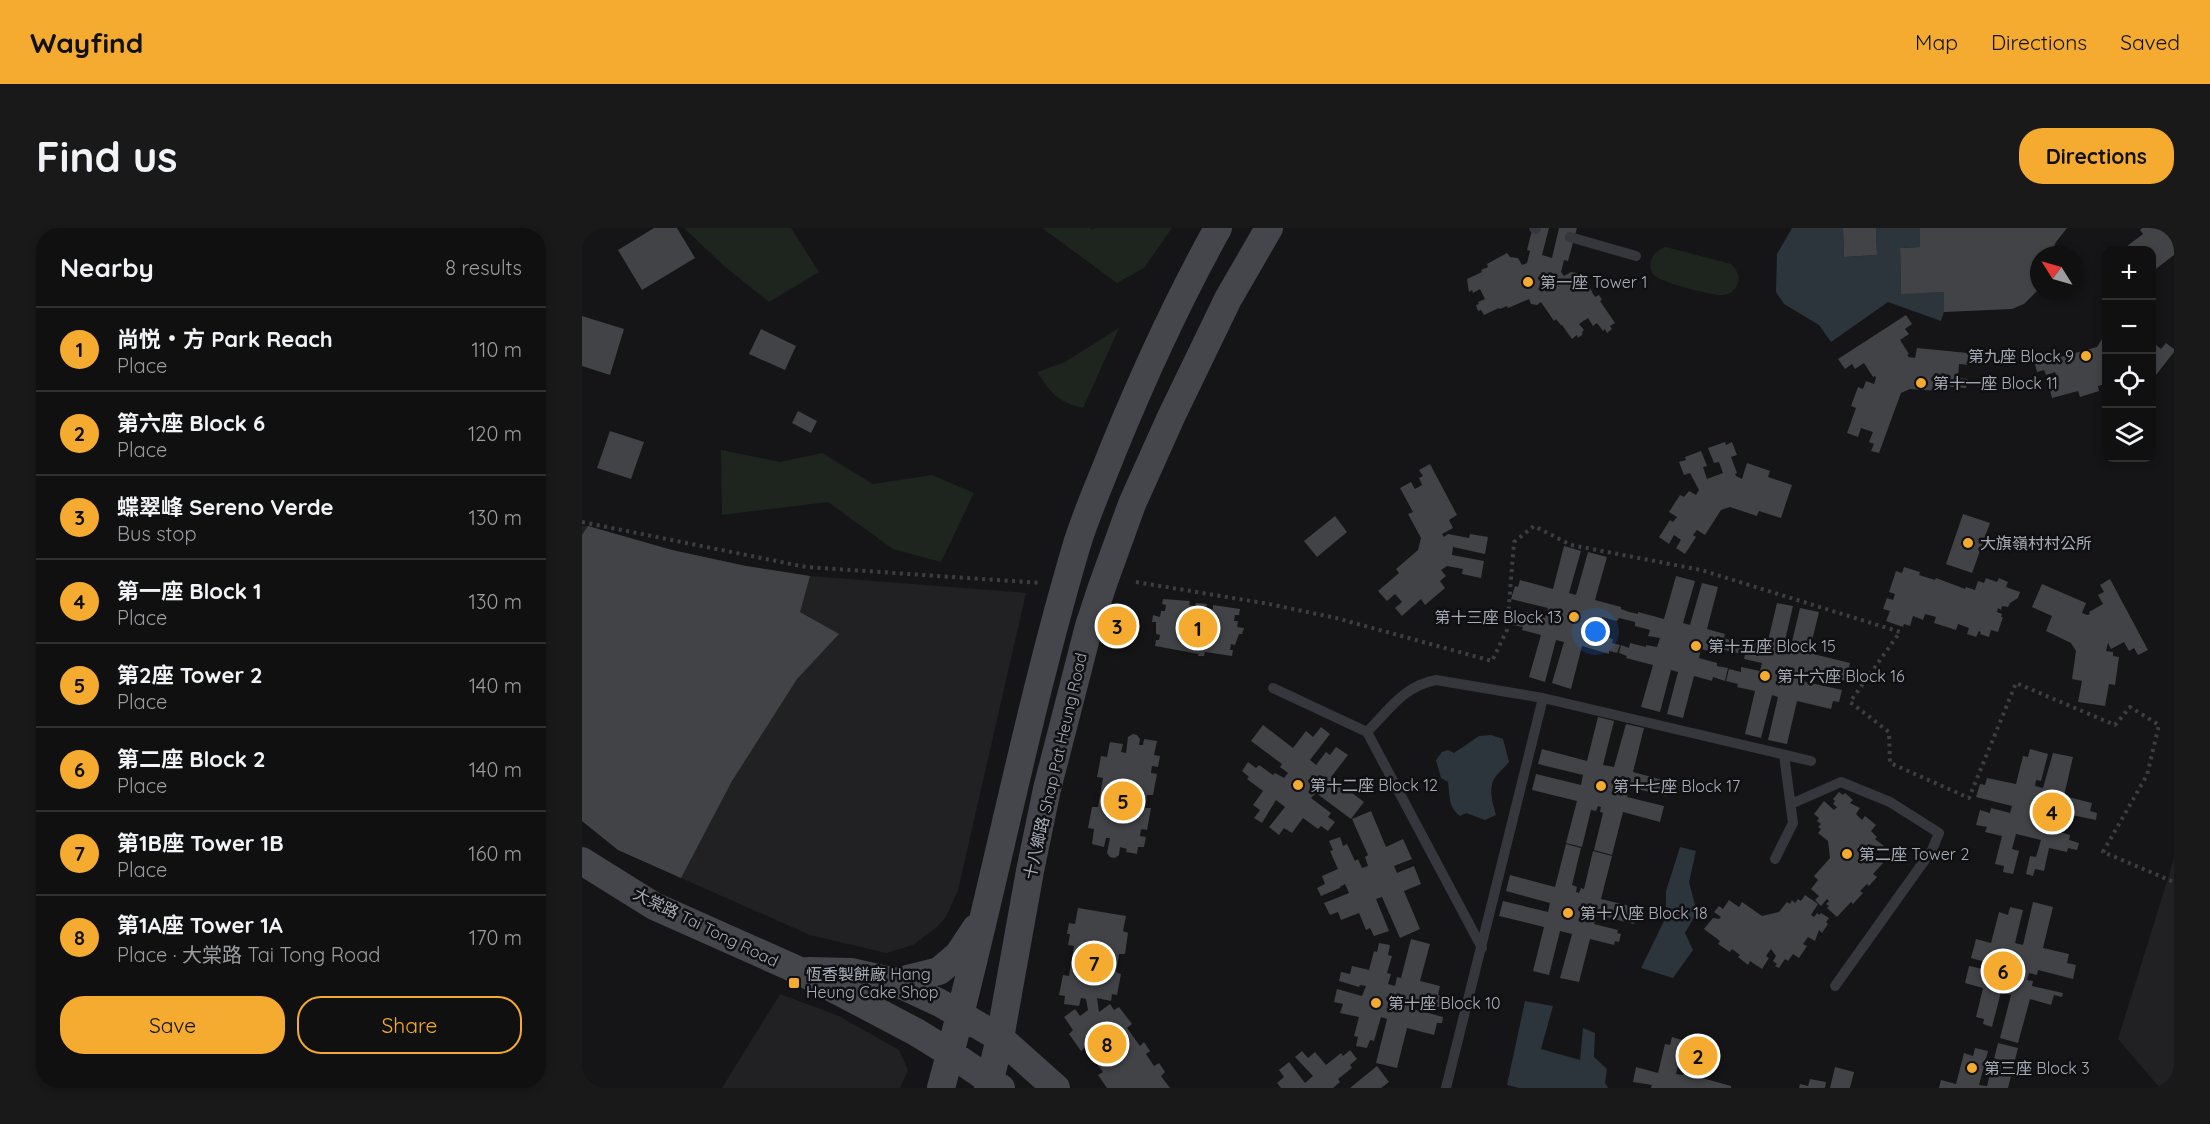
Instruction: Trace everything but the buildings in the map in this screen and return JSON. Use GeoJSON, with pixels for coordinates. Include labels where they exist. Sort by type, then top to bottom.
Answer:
{"type":"FeatureCollection","features":[{"type":"Feature","properties":{"kind":"main road","name":"十八鄉路 Shap Pat Heung Road"},"geometry":{"type":"LineString","coordinates":[[940,1088],[961,1014],[983,914],[1078,542],[1148,367],[1218,228]]}},
{"type":"Feature","properties":{"kind":"main road","name":"十八鄉路 Shap Pat Heung Road"},"geometry":{"type":"LineString","coordinates":[[993,1085],[1029,871],[1047,789],[1102,584],[1132,504],[1167,427],[1228,299],[1269,228]]}},
{"type":"Feature","properties":{"kind":"main road","name":"大棠路 Tai Tong Road"},"geometry":{"type":"LineString","coordinates":[[582,861],[654,906],[800,971],[907,1027],[950,1053],[993,1085]]}},
{"type":"Feature","properties":{"kind":"main road"},"geometry":{"type":"LineString","coordinates":[[895,982],[939,971],[958,955],[974,933],[983,914]]}},
{"type":"Feature","properties":{"kind":"main road","name":"大棠路 Tai Tong Road"},"geometry":{"type":"LineString","coordinates":[[800,971],[851,972],[895,982],[961,1014],[1000,1038],[1056,1088]]}},
{"type":"Feature","properties":{"kind":"lane"},"geometry":{"type":"LineString","coordinates":[[1570,237],[1636,256]]}},
{"type":"Feature","properties":{"kind":"lane"},"geometry":{"type":"LineString","coordinates":[[1367,732],[1408,690],[1420,683],[1436,680],[1543,698],[1811,761]]}},
{"type":"Feature","properties":{"kind":"lane"},"geometry":{"type":"LineString","coordinates":[[1273,688],[1367,732],[1482,948]]}},
{"type":"Feature","properties":{"kind":"lane"},"geometry":{"type":"LineString","coordinates":[[1446,1088],[1543,698]]}},
{"type":"Feature","properties":{"kind":"lane"},"geometry":{"type":"LineString","coordinates":[[1775,859],[1794,823],[1784,755]]}},
{"type":"Feature","properties":{"kind":"lane"},"geometry":{"type":"LineString","coordinates":[[1791,804],[1841,782],[1890,802],[1939,833],[1932,850],[1835,986]]}},
{"type":"Feature","properties":{"kind":"path"},"geometry":{"type":"LineString","coordinates":[[582,522],[806,567],[1042,583]]}},
{"type":"Feature","properties":{"kind":"path"},"geometry":{"type":"LineString","coordinates":[[1136,582],[1269,604],[1336,618],[1492,661],[1507,630],[1514,542],[1534,526],[1571,545],[1720,576],[1900,632],[1850,702],[1889,732],[1890,763],[1969,798],[2016,683],[2115,725],[2130,707],[2159,725],[2147,775],[2103,852],[2174,882]]}},
{"type":"Feature","properties":{"kind":"shaded area"},"geometry":{"type":"Polygon","coordinates":[[[684,228],[791,228],[819,272],[769,302],[724,266],[684,228]]]}},
{"type":"Feature","properties":{"kind":"shaded area"},"geometry":{"type":"Polygon","coordinates":[[[1042,228],[1091,228],[1091,230],[1096,228],[1172,228],[1144,268],[1117,283],[1042,228]]]}},
{"type":"Feature","properties":{"kind":"shaded area"},"geometry":{"type":"Polygon","coordinates":[[[1792,228],[1843,228],[1844,257],[1877,255],[1876,228],[1928,228],[1920,229],[1920,247],[1900,248],[1901,293],[1944,292],[1944,312],[1941,321],[1888,302],[1831,342],[1819,325],[1784,304],[1776,292],[1777,254],[1792,228]]]}},
{"type":"Feature","properties":{"kind":"shaded area"},"geometry":{"type":"Polygon","coordinates":[[[1666,247],[1731,264],[1738,274],[1737,285],[1733,291],[1725,295],[1717,295],[1679,286],[1658,278],[1651,270],[1651,260],[1657,252],[1666,247]]]}},
{"type":"Feature","properties":{"kind":"shaded area"},"geometry":{"type":"Polygon","coordinates":[[[1119,328],[1083,408],[1061,400],[1037,372],[1065,362],[1119,328]]]}},
{"type":"Feature","properties":{"kind":"shaded area"},"geometry":{"type":"Polygon","coordinates":[[[721,450],[780,462],[822,453],[873,484],[932,475],[974,493],[941,562],[893,549],[828,502],[722,515],[721,450]]]}},
{"type":"Feature","properties":{"kind":"shaded area"},"geometry":{"type":"Polygon","coordinates":[[[582,526],[672,550],[746,566],[810,576],[1026,593],[958,890],[946,917],[936,928],[913,945],[886,953],[810,935],[618,850],[582,821],[582,526]]]}},
{"type":"Feature","properties":{"kind":"shaded area"},"geometry":{"type":"Polygon","coordinates":[[[1491,735],[1503,739],[1509,762],[1493,780],[1492,796],[1496,815],[1485,820],[1466,813],[1460,816],[1451,805],[1448,782],[1441,778],[1436,760],[1442,752],[1448,750],[1454,753],[1479,736],[1491,735]]]}},
{"type":"Feature","properties":{"kind":"shaded area"},"geometry":{"type":"Polygon","coordinates":[[[1680,847],[1696,851],[1689,882],[1697,912],[1685,933],[1693,950],[1673,978],[1641,968],[1666,917],[1666,891],[1680,847]]]}},
{"type":"Feature","properties":{"kind":"shaded area"},"geometry":{"type":"Polygon","coordinates":[[[2174,859],[2174,1088],[2160,1088],[2118,1039],[2174,859]]]}},
{"type":"Feature","properties":{"kind":"shaded area"},"geometry":{"type":"Polygon","coordinates":[[[780,994],[839,1016],[899,1050],[908,1070],[900,1088],[722,1088],[780,994]]]}},
{"type":"Feature","properties":{"kind":"shaded area"},"geometry":{"type":"Polygon","coordinates":[[[1525,1001],[1553,1006],[1541,1049],[1580,1060],[1583,1028],[1595,1033],[1594,1057],[1607,1069],[1605,1083],[1608,1088],[1519,1088],[1507,1085],[1525,1001]]]}},
{"type":"Feature","properties":{"kind":"place","name":"第一座 Tower 1"},"geometry":{"type":"Point","coordinates":[1528,282]}},
{"type":"Feature","properties":{"kind":"place","name":"第九座 Block 9"},"geometry":{"type":"Point","coordinates":[2086,356]}},
{"type":"Feature","properties":{"kind":"place","name":"第十一座 Block 11"},"geometry":{"type":"Point","coordinates":[1921,383]}},
{"type":"Feature","properties":{"kind":"place","name":"大旗嶺村村公所"},"geometry":{"type":"Point","coordinates":[1968,543]}},
{"type":"Feature","properties":{"kind":"place","name":"第十三座 Block 13"},"geometry":{"type":"Point","coordinates":[1574,617]}},
{"type":"Feature","properties":{"kind":"place","name":"蝶翠峰 Sereno Verde"},"geometry":{"type":"Point","coordinates":[1117,626]}},
{"type":"Feature","properties":{"kind":"place","name":"尚悦‧方 Park Reach"},"geometry":{"type":"Point","coordinates":[1198,628]}},
{"type":"Feature","properties":{"kind":"place","name":"第十五座 Block 15"},"geometry":{"type":"Point","coordinates":[1696,646]}},
{"type":"Feature","properties":{"kind":"place","name":"第十六座 Block 16"},"geometry":{"type":"Point","coordinates":[1765,676]}},
{"type":"Feature","properties":{"kind":"place","name":"第十二座 Block 12"},"geometry":{"type":"Point","coordinates":[1298,785]}},
{"type":"Feature","properties":{"kind":"place","name":"第十七座 Block 17"},"geometry":{"type":"Point","coordinates":[1601,786]}},
{"type":"Feature","properties":{"kind":"place","name":"第2座 Tower 2"},"geometry":{"type":"Point","coordinates":[1123,801]}},
{"type":"Feature","properties":{"kind":"place","name":"第一座 Block 1"},"geometry":{"type":"Point","coordinates":[2052,812]}},
{"type":"Feature","properties":{"kind":"place","name":"第二座 Tower 2"},"geometry":{"type":"Point","coordinates":[1847,854]}},
{"type":"Feature","properties":{"kind":"place","name":"第十八座 Block 18"},"geometry":{"type":"Point","coordinates":[1568,913]}},
{"type":"Feature","properties":{"kind":"place","name":"第1B座 Tower 1B"},"geometry":{"type":"Point","coordinates":[1094,963]}},
{"type":"Feature","properties":{"kind":"place","name":"第二座 Block 2"},"geometry":{"type":"Point","coordinates":[2003,971]}},
{"type":"Feature","properties":{"kind":"place","name":"恆香製餅廠 Hang Heung Cake Shop"},"geometry":{"type":"Point","coordinates":[794,983]}},
{"type":"Feature","properties":{"kind":"place","name":"第十座 Block 10"},"geometry":{"type":"Point","coordinates":[1376,1003]}},
{"type":"Feature","properties":{"kind":"place","name":"第1A座 Tower 1A"},"geometry":{"type":"Point","coordinates":[1107,1044]}},
{"type":"Feature","properties":{"kind":"place","name":"第六座 Block 6"},"geometry":{"type":"Point","coordinates":[1698,1056]}},
{"type":"Feature","properties":{"kind":"place","name":"第三座 Block 3"},"geometry":{"type":"Point","coordinates":[1972,1068]}}]}
